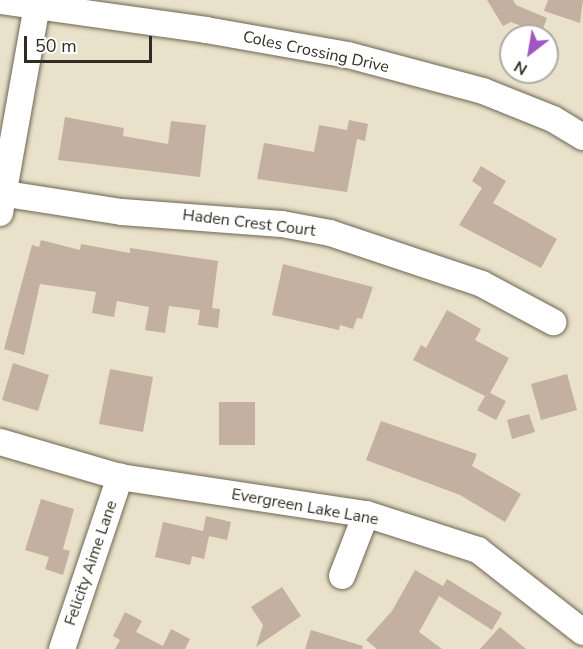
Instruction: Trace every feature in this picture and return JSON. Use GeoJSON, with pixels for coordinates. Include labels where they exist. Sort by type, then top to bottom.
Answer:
{"type":"FeatureCollection","features":[{"type":"Feature","properties":{"kind":"street","name":"Coles Crossing Drive"},"geometry":{"type":"LineString","coordinates":[[0,2],[37,4],[348,55],[483,91],[553,119],[583,137]]}},
{"type":"Feature","properties":{"kind":"street"},"geometry":{"type":"LineString","coordinates":[[1,200],[37,4]]}},
{"type":"Feature","properties":{"kind":"street","name":"Coles Crossing Drive"},"geometry":{"type":"LineString","coordinates":[[553,119],[583,124]]}},
{"type":"Feature","properties":{"kind":"street","name":"Haden Crest Court"},"geometry":{"type":"LineString","coordinates":[[1,200],[282,224],[330,233],[482,284],[553,322]]}},
{"type":"Feature","properties":{"kind":"street","name":"Evergreen Lake Lane"},"geometry":{"type":"LineString","coordinates":[[0,442],[120,477],[366,514],[478,550],[583,632]]}},
{"type":"Feature","properties":{"kind":"street","name":"Felicity Aime Lane"},"geometry":{"type":"LineString","coordinates":[[62,649],[120,477]]}},
{"type":"Feature","properties":{"kind":"street"},"geometry":{"type":"LineString","coordinates":[[342,576],[366,514]]}},
{"type":"Feature","properties":{"kind":"building"},"geometry":{"type":"Polygon","coordinates":[[[487,0],[513,0],[516,5],[547,18],[545,24],[511,22],[502,24],[487,0]]]}},
{"type":"Feature","properties":{"kind":"building"},"geometry":{"type":"Polygon","coordinates":[[[548,0],[583,0],[580,23],[544,11],[548,0]]]}},
{"type":"Feature","properties":{"kind":"building"},"geometry":{"type":"Polygon","coordinates":[[[65,117],[124,128],[123,136],[168,144],[171,121],[206,125],[200,177],[58,160],[65,117]]]}},
{"type":"Feature","properties":{"kind":"building"},"geometry":{"type":"Polygon","coordinates":[[[349,120],[368,124],[365,141],[357,139],[347,192],[257,179],[264,143],[314,152],[319,125],[347,130],[349,120]]]}},
{"type":"Feature","properties":{"kind":"building"},"geometry":{"type":"Polygon","coordinates":[[[481,166],[506,181],[493,203],[557,239],[541,268],[459,225],[482,188],[472,181],[481,166]]]}},
{"type":"Feature","properties":{"kind":"building"},"geometry":{"type":"Polygon","coordinates":[[[41,240],[80,250],[81,244],[130,253],[130,248],[218,261],[212,308],[220,309],[218,328],[198,325],[200,310],[169,306],[165,333],[145,330],[149,307],[117,301],[114,317],[92,313],[96,292],[40,284],[24,355],[4,349],[32,245],[39,247],[41,240]]]}},
{"type":"Feature","properties":{"kind":"building"},"geometry":{"type":"Polygon","coordinates":[[[283,264],[373,287],[362,319],[357,318],[353,329],[340,325],[339,330],[272,315],[283,264]]]}},
{"type":"Feature","properties":{"kind":"building"},"geometry":{"type":"Polygon","coordinates":[[[447,310],[481,329],[475,340],[509,358],[490,393],[506,401],[496,420],[477,410],[485,396],[413,360],[421,345],[426,348],[447,310]]]}},
{"type":"Feature","properties":{"kind":"building"},"geometry":{"type":"Polygon","coordinates":[[[13,363],[49,375],[38,411],[2,400],[13,363]]]}},
{"type":"Feature","properties":{"kind":"building"},"geometry":{"type":"Polygon","coordinates":[[[110,369],[153,377],[143,432],[99,424],[110,369]]]}},
{"type":"Feature","properties":{"kind":"building"},"geometry":{"type":"Polygon","coordinates":[[[567,374],[577,410],[541,420],[531,384],[567,374]]]}},
{"type":"Feature","properties":{"kind":"building"},"geometry":{"type":"Polygon","coordinates":[[[219,402],[255,402],[255,445],[219,445],[219,402]]]}},
{"type":"Feature","properties":{"kind":"building"},"geometry":{"type":"Polygon","coordinates":[[[529,414],[535,432],[512,439],[507,420],[529,414]]]}},
{"type":"Feature","properties":{"kind":"building"},"geometry":{"type":"Polygon","coordinates":[[[381,421],[477,454],[472,466],[521,494],[505,522],[460,495],[366,460],[381,421]]]}},
{"type":"Feature","properties":{"kind":"building"},"geometry":{"type":"Polygon","coordinates":[[[41,499],[74,509],[63,549],[70,551],[63,575],[45,569],[49,557],[25,550],[41,499]]]}},
{"type":"Feature","properties":{"kind":"building"},"geometry":{"type":"Polygon","coordinates":[[[206,516],[231,522],[227,540],[209,536],[204,559],[192,556],[190,565],[155,557],[163,522],[203,531],[206,516]]]}},
{"type":"Feature","properties":{"kind":"building"},"geometry":{"type":"Polygon","coordinates":[[[415,570],[443,586],[447,579],[502,613],[492,630],[439,596],[419,632],[442,649],[377,649],[366,640],[392,611],[415,570]]]}},
{"type":"Feature","properties":{"kind":"building"},"geometry":{"type":"Polygon","coordinates":[[[282,587],[301,616],[256,647],[263,625],[251,607],[282,587]]]}},
{"type":"Feature","properties":{"kind":"building"},"geometry":{"type":"Polygon","coordinates":[[[125,612],[142,621],[136,632],[163,646],[171,629],[190,639],[185,649],[115,649],[120,640],[113,636],[125,612]]]}},
{"type":"Feature","properties":{"kind":"building"},"geometry":{"type":"Polygon","coordinates":[[[500,627],[526,649],[480,649],[500,627]]]}},
{"type":"Feature","properties":{"kind":"building"},"geometry":{"type":"Polygon","coordinates":[[[311,630],[363,646],[362,649],[305,649],[311,630]]]}}]}
